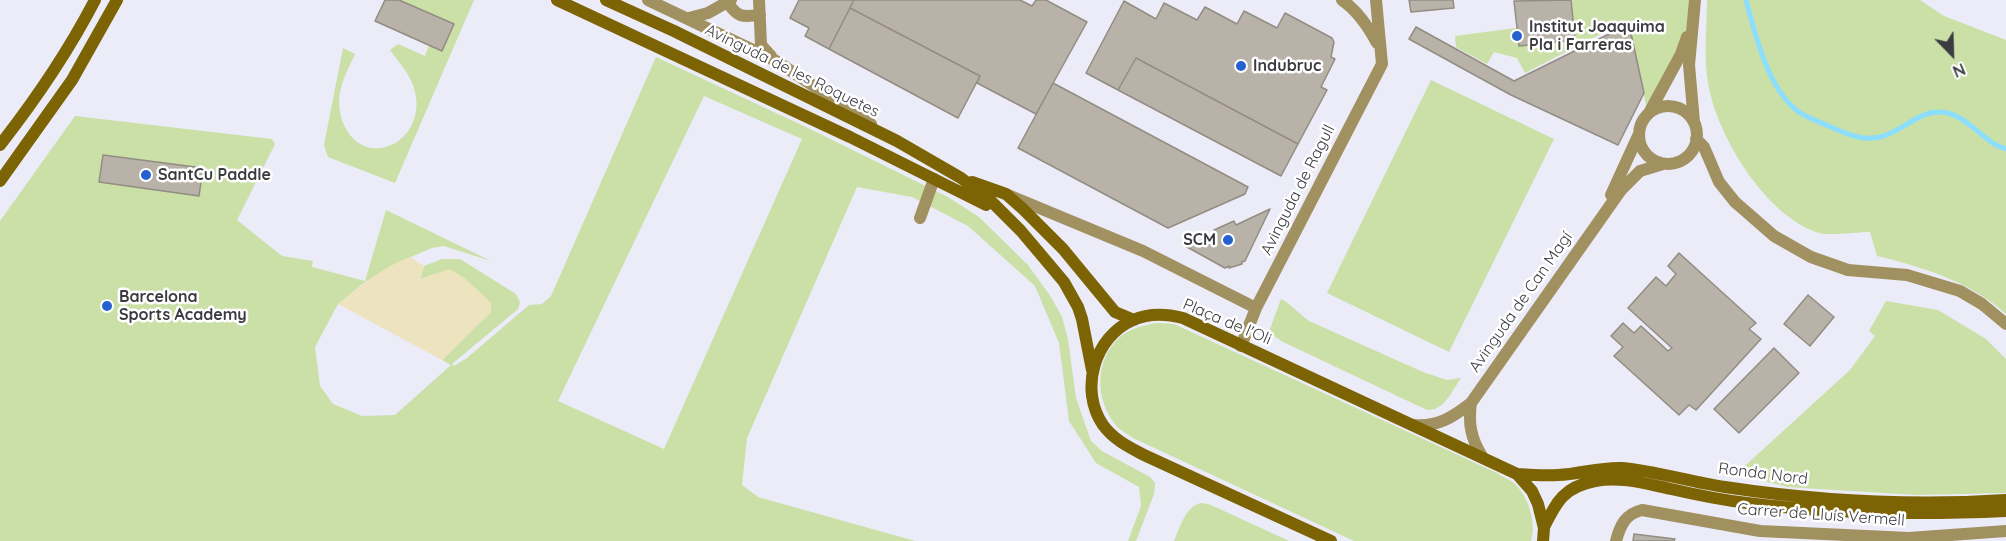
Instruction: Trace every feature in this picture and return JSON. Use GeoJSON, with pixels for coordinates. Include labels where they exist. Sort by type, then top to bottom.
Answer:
{"type":"FeatureCollection","features":[{"type":"Feature","properties":{"kind":"main road"},"geometry":{"type":"LineString","coordinates":[[0,146],[45,86],[81,28],[95,0]]}},
{"type":"Feature","properties":{"kind":"main road"},"geometry":{"type":"LineString","coordinates":[[0,181],[72,80],[117,0]]}},
{"type":"Feature","properties":{"kind":"main road"},"geometry":{"type":"LineString","coordinates":[[557,0],[978,200],[1013,223]]}},
{"type":"Feature","properties":{"kind":"main road","name":"Avinguda de les Roquetes"},"geometry":{"type":"LineString","coordinates":[[606,0],[897,141],[961,178],[990,200],[1042,253],[1071,294],[1086,332],[1092,371]]}},
{"type":"Feature","properties":{"kind":"main road","name":"Avinguda de les Roquetes"},"geometry":{"type":"LineString","coordinates":[[961,178],[1006,194],[1039,224],[1115,312],[1134,320]]}},
{"type":"Feature","properties":{"kind":"main road","name":"Plaça de l'Oli"},"geometry":{"type":"LineString","coordinates":[[1331,541],[1124,444],[1108,431],[1097,414],[1091,389],[1092,371],[1103,346],[1110,337],[1118,329],[1134,320],[1148,316],[1165,315],[1183,318],[1517,474],[1532,491],[1538,504],[1543,535]]}},
{"type":"Feature","properties":{"kind":"main road","name":"Ronda Nord"},"geometry":{"type":"LineString","coordinates":[[1517,474],[1557,475],[1619,468],[1723,487],[1825,498],[1905,501],[2006,500]]}},
{"type":"Feature","properties":{"kind":"main road","name":"Ronda Nord"},"geometry":{"type":"LineString","coordinates":[[1543,535],[1559,499],[1569,491],[1596,481],[1614,480],[1749,504],[1838,511],[1921,514],[2006,511]]}},
{"type":"Feature","properties":{"kind":"street"},"geometry":{"type":"LineString","coordinates":[[648,0],[776,61],[897,141]]}},
{"type":"Feature","properties":{"kind":"street"},"geometry":{"type":"LineString","coordinates":[[759,0],[761,45],[776,61]]}},
{"type":"Feature","properties":{"kind":"street","name":"Avinguda de Ragull"},"geometry":{"type":"LineString","coordinates":[[1241,345],[1256,308],[1382,64],[1376,0]]}},
{"type":"Feature","properties":{"kind":"street"},"geometry":{"type":"LineString","coordinates":[[1692,24],[1681,54],[1642,122],[1638,136],[1640,146],[1647,156],[1664,164],[1677,163],[1689,156],[1694,149],[1696,139],[1689,65],[1695,0]]}},
{"type":"Feature","properties":{"kind":"street"},"geometry":{"type":"LineString","coordinates":[[688,18],[699,17],[730,1],[734,13],[745,17],[760,15]]}},
{"type":"Feature","properties":{"kind":"street"},"geometry":{"type":"LineString","coordinates":[[1346,3],[1363,1]]}},
{"type":"Feature","properties":{"kind":"street"},"geometry":{"type":"LineString","coordinates":[[1346,3],[1365,22],[1381,50]]}},
{"type":"Feature","properties":{"kind":"street"},"geometry":{"type":"LineString","coordinates":[[1648,114],[1656,109],[1673,107],[1682,110],[1694,124]]}},
{"type":"Feature","properties":{"kind":"street","name":"Avinguda de Can Magí"},"geometry":{"type":"LineString","coordinates":[[1599,221],[1638,136]]}},
{"type":"Feature","properties":{"kind":"street"},"geometry":{"type":"LineString","coordinates":[[1696,139],[1704,147],[1719,182],[1735,202],[1774,236],[1811,256],[1848,270],[1907,275],[1960,291],[1982,304],[2006,324]]}},
{"type":"Feature","properties":{"kind":"street","name":"Avinguda de Can Magí"},"geometry":{"type":"LineString","coordinates":[[1414,424],[1433,425],[1445,421],[1471,403],[1621,190],[1640,171],[1664,164]]}},
{"type":"Feature","properties":{"kind":"street"},"geometry":{"type":"LineString","coordinates":[[921,218],[934,179]]}},
{"type":"Feature","properties":{"kind":"street","name":"Avinguda de les Roquetes"},"geometry":{"type":"LineString","coordinates":[[1006,194],[1143,251],[1256,308]]}},
{"type":"Feature","properties":{"kind":"street"},"geometry":{"type":"LineString","coordinates":[[1471,403],[1469,418],[1471,435],[1483,458]]}},
{"type":"Feature","properties":{"kind":"street","name":"Carrer de Lluís Vermell"},"geometry":{"type":"LineString","coordinates":[[1616,541],[1621,523],[1635,512],[1642,510],[1760,531],[1908,538],[2006,531]]}},
{"type":"Feature","properties":{"kind":"green space"},"geometry":{"type":"Polygon","coordinates":[[[399,0],[474,0],[395,183],[328,157],[324,145],[343,48],[355,54],[344,79],[339,100],[342,120],[352,137],[364,146],[379,148],[392,144],[405,135],[413,122],[417,105],[413,85],[406,71],[390,50],[398,44],[425,56],[429,45],[454,24],[399,0]]]}},
{"type":"Feature","properties":{"kind":"green space"},"geometry":{"type":"Polygon","coordinates":[[[1571,0],[1695,0],[1692,18],[1648,114],[1629,29],[1618,25],[1525,73],[1517,58],[1494,52],[1487,64],[1456,47],[1455,36],[1516,28],[1519,46],[1575,40],[1571,0]]]}},
{"type":"Feature","properties":{"kind":"green space"},"geometry":{"type":"Polygon","coordinates":[[[1707,0],[1920,0],[1944,16],[2006,40],[2006,314],[1962,284],[1912,265],[1877,256],[1870,232],[1819,233],[1781,211],[1764,194],[1734,152],[1714,108],[1706,67],[1707,0]]]}},
{"type":"Feature","properties":{"kind":"green space"},"geometry":{"type":"Polygon","coordinates":[[[656,57],[948,197],[979,217],[1028,265],[1062,317],[1068,339],[1076,398],[1091,441],[1102,451],[1150,477],[1155,483],[1154,494],[1136,541],[1128,541],[1141,506],[1139,487],[1096,463],[1069,421],[1059,343],[1035,286],[968,226],[912,197],[857,187],[747,438],[742,485],[758,497],[915,541],[0,541],[0,221],[75,116],[272,139],[275,144],[237,220],[282,256],[313,261],[312,267],[365,281],[386,210],[491,261],[444,246],[432,248],[401,261],[365,282],[338,304],[315,347],[320,386],[333,404],[362,416],[395,415],[451,365],[442,360],[491,312],[434,274],[420,280],[424,266],[442,259],[460,259],[516,294],[520,302],[518,309],[452,364],[454,366],[467,358],[529,305],[542,304],[551,296],[656,57]],[[704,96],[558,401],[664,449],[802,139],[704,96]]]}},
{"type":"Feature","properties":{"kind":"green space"},"geometry":{"type":"Polygon","coordinates":[[[1431,80],[1554,139],[1449,352],[1327,293],[1431,80]]]}},
{"type":"Feature","properties":{"kind":"green space"},"geometry":{"type":"Polygon","coordinates":[[[1281,299],[1309,321],[1423,372],[1447,380],[1461,378],[1443,404],[1427,410],[1274,336],[1270,329],[1281,299]]]}},
{"type":"Feature","properties":{"kind":"green space"},"geometry":{"type":"Polygon","coordinates":[[[1886,301],[1938,310],[1986,339],[2006,359],[2006,493],[1916,495],[1788,487],[1736,474],[1850,370],[1875,336],[1869,331],[1886,301]]]}},
{"type":"Feature","properties":{"kind":"green space"},"geometry":{"type":"Polygon","coordinates":[[[1157,323],[1174,324],[1510,480],[1519,488],[1530,510],[1533,526],[1531,541],[1354,541],[1133,438],[1121,430],[1108,414],[1101,392],[1102,369],[1110,348],[1118,339],[1136,328],[1157,323]]]}},
{"type":"Feature","properties":{"kind":"green space"},"geometry":{"type":"Polygon","coordinates":[[[1202,503],[1289,541],[1174,541],[1188,512],[1202,503]]]}},
{"type":"Feature","properties":{"kind":"sand"},"geometry":{"type":"Polygon","coordinates":[[[410,257],[424,266],[420,279],[450,269],[466,279],[491,303],[491,312],[442,360],[338,304],[381,272],[410,257]]]}},
{"type":"Feature","properties":{"kind":"building"},"geometry":{"type":"Polygon","coordinates":[[[385,0],[399,0],[454,24],[442,51],[375,21],[385,0]]]}},
{"type":"Feature","properties":{"kind":"building"},"geometry":{"type":"Polygon","coordinates":[[[799,0],[854,0],[829,49],[805,36],[809,28],[790,18],[799,0]]]}},
{"type":"Feature","properties":{"kind":"building"},"geometry":{"type":"Polygon","coordinates":[[[854,0],[1020,0],[1032,6],[1036,0],[1046,0],[1087,22],[1036,114],[977,83],[980,76],[850,8],[854,0]]]}},
{"type":"Feature","properties":{"kind":"building"},"geometry":{"type":"Polygon","coordinates":[[[1409,0],[1453,0],[1454,8],[1411,12],[1409,0]]]}},
{"type":"Feature","properties":{"kind":"building"},"geometry":{"type":"Polygon","coordinates":[[[1571,0],[1575,40],[1519,46],[1514,1],[1571,0]]]}},
{"type":"Feature","properties":{"kind":"building","name":"Indubruc"},"geometry":{"type":"Polygon","coordinates":[[[1124,1],[1156,19],[1164,3],[1197,20],[1205,7],[1237,24],[1244,11],[1277,28],[1285,13],[1332,38],[1334,42],[1331,57],[1335,59],[1321,87],[1327,90],[1298,144],[1136,58],[1118,90],[1086,73],[1124,1]]]}},
{"type":"Feature","properties":{"kind":"building"},"geometry":{"type":"Polygon","coordinates":[[[850,8],[980,76],[958,118],[829,49],[850,8]]]}},
{"type":"Feature","properties":{"kind":"building"},"geometry":{"type":"Polygon","coordinates":[[[1416,27],[1514,81],[1607,35],[1630,29],[1644,93],[1618,145],[1511,95],[1409,39],[1416,27]]]}},
{"type":"Feature","properties":{"kind":"building"},"geometry":{"type":"Polygon","coordinates":[[[1136,58],[1298,144],[1281,176],[1118,90],[1136,58]]]}},
{"type":"Feature","properties":{"kind":"building"},"geometry":{"type":"Polygon","coordinates":[[[1053,83],[1248,187],[1245,194],[1168,228],[1018,148],[1053,83]]]}},
{"type":"Feature","properties":{"kind":"building"},"geometry":{"type":"Polygon","coordinates":[[[103,155],[203,168],[199,196],[99,182],[103,155]]]}},
{"type":"Feature","properties":{"kind":"building","name":"SCM"},"geometry":{"type":"Polygon","coordinates":[[[1270,209],[1242,264],[1225,268],[1187,247],[1216,234],[1214,230],[1234,221],[1236,225],[1270,209]]]}},
{"type":"Feature","properties":{"kind":"building"},"geometry":{"type":"Polygon","coordinates":[[[1679,253],[1756,323],[1749,329],[1761,339],[1696,410],[1689,405],[1679,415],[1614,356],[1623,347],[1611,336],[1623,323],[1634,333],[1641,326],[1668,351],[1672,348],[1628,308],[1656,277],[1666,286],[1676,274],[1668,266],[1679,253]]]}},
{"type":"Feature","properties":{"kind":"building"},"geometry":{"type":"Polygon","coordinates":[[[1808,295],[1834,317],[1810,346],[1784,324],[1808,295]]]}},
{"type":"Feature","properties":{"kind":"building"},"geometry":{"type":"Polygon","coordinates":[[[1774,348],[1799,373],[1739,433],[1714,409],[1774,348]]]}},
{"type":"Feature","properties":{"kind":"building"},"geometry":{"type":"Polygon","coordinates":[[[1634,534],[1675,539],[1674,541],[1633,541],[1634,534]]]}},
{"type":"Feature","properties":{"kind":"waterway"},"geometry":{"type":"LineString","coordinates":[[1746,0],[1759,46],[1772,78],[1790,105],[1802,114],[1849,134],[1867,138],[1887,135],[1923,115],[1947,113],[1960,118],[1993,144],[2006,149]]}},
{"type":"Feature","properties":{"kind":"place","name":"Institut Joaquima Pla i Farreras"},"geometry":{"type":"Point","coordinates":[1517,36]}},
{"type":"Feature","properties":{"kind":"place","name":"Indubruc"},"geometry":{"type":"Point","coordinates":[1241,66]}},
{"type":"Feature","properties":{"kind":"place","name":"SantCu Paddle"},"geometry":{"type":"Point","coordinates":[146,175]}},
{"type":"Feature","properties":{"kind":"place","name":"SCM"},"geometry":{"type":"Point","coordinates":[1228,240]}},
{"type":"Feature","properties":{"kind":"place","name":"Barcelona Sports Academy"},"geometry":{"type":"Point","coordinates":[107,306]}}]}
